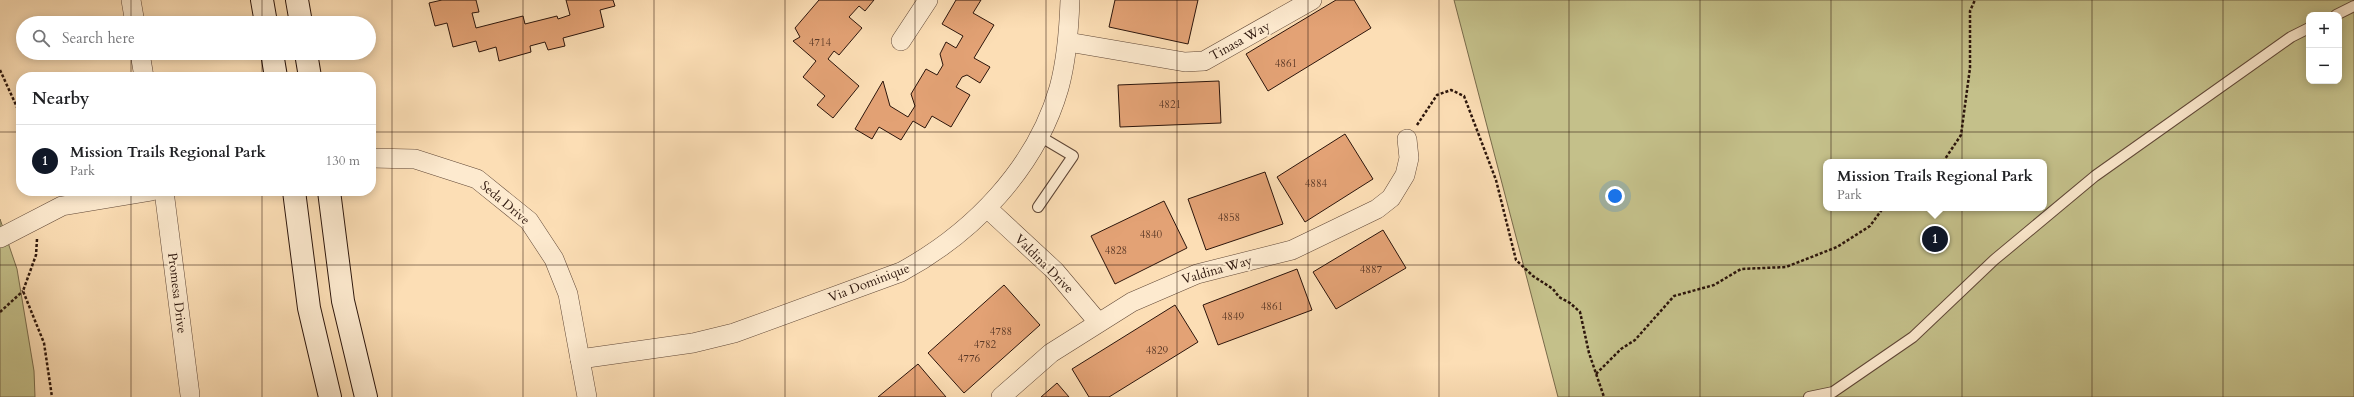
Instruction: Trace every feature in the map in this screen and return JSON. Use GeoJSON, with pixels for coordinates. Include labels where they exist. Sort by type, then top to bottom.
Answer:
{"type":"FeatureCollection","features":[{"type":"Feature","properties":{"kind":"street"},"geometry":{"type":"LineString","coordinates":[[131,0],[134,16]]}},
{"type":"Feature","properties":{"kind":"street"},"geometry":{"type":"LineString","coordinates":[[262,0],[265,16]]}},
{"type":"Feature","properties":{"kind":"street"},"geometry":{"type":"LineString","coordinates":[[297,0],[300,16]]}},
{"type":"Feature","properties":{"kind":"street"},"geometry":{"type":"LineString","coordinates":[[901,41],[928,0]]}},
{"type":"Feature","properties":{"kind":"street","name":"Via Dominique"},"geometry":{"type":"LineString","coordinates":[[580,359],[693,343],[734,333],[901,272],[924,260],[1000,196],[1041,137],[1059,87],[1068,42],[1070,0]]}},
{"type":"Feature","properties":{"kind":"street","name":"Tinasa Way"},"geometry":{"type":"LineString","coordinates":[[1068,42],[1185,62],[1204,61],[1312,0]]}},
{"type":"Feature","properties":{"kind":"street"},"geometry":{"type":"LineString","coordinates":[[141,60],[143,72]]}},
{"type":"Feature","properties":{"kind":"street"},"geometry":{"type":"LineString","coordinates":[[273,60],[275,72]]}},
{"type":"Feature","properties":{"kind":"street"},"geometry":{"type":"LineString","coordinates":[[307,60],[309,72]]}},
{"type":"Feature","properties":{"kind":"street","name":"Valdina Way"},"geometry":{"type":"LineString","coordinates":[[1001,397],[1051,353],[1132,302],[1197,274],[1292,250],[1377,209],[1391,198],[1405,174],[1409,158],[1407,139]]}},
{"type":"Feature","properties":{"kind":"street","name":"Seda Drive"},"geometry":{"type":"LineString","coordinates":[[376,158],[415,159],[476,179],[529,221],[554,259],[568,294],[587,397]]}},
{"type":"Feature","properties":{"kind":"street"},"geometry":{"type":"LineString","coordinates":[[0,238],[62,206],[122,196]]}},
{"type":"Feature","properties":{"kind":"street","name":"Promesa Drive"},"geometry":{"type":"LineString","coordinates":[[165,196],[190,395]]}},
{"type":"Feature","properties":{"kind":"street"},"geometry":{"type":"LineString","coordinates":[[295,196],[309,308],[330,397]]}},
{"type":"Feature","properties":{"kind":"street"},"geometry":{"type":"LineString","coordinates":[[329,196],[343,301],[366,397]]}},
{"type":"Feature","properties":{"kind":"street","name":"Valdina Drive"},"geometry":{"type":"LineString","coordinates":[[987,208],[1055,271],[1098,322]]}},
{"type":"Feature","properties":{"kind":"lane"},"geometry":{"type":"LineString","coordinates":[[2342,12],[2354,6]]}},
{"type":"Feature","properties":{"kind":"lane"},"geometry":{"type":"LineString","coordinates":[[1809,397],[1833,392],[1913,337],[1994,260],[2095,176],[2291,37],[2306,30]]}},
{"type":"Feature","properties":{"kind":"lane"},"geometry":{"type":"LineString","coordinates":[[1038,207],[1073,156],[1041,137]]}},
{"type":"Feature","properties":{"kind":"path"},"geometry":{"type":"LineString","coordinates":[[1945,159],[1961,135],[1970,68],[1970,11],[1975,0]]}},
{"type":"Feature","properties":{"kind":"path"},"geometry":{"type":"LineString","coordinates":[[0,70],[16,105]]}},
{"type":"Feature","properties":{"kind":"path"},"geometry":{"type":"LineString","coordinates":[[1407,139],[1437,95],[1451,90],[1464,96],[1496,180],[1516,260],[1533,276],[1553,289],[1559,297],[1570,303],[1580,312],[1596,374],[1604,397]]}},
{"type":"Feature","properties":{"kind":"path"},"geometry":{"type":"LineString","coordinates":[[1596,374],[1621,349],[1635,340],[1650,320],[1674,296],[1714,285],[1741,269],[1786,267],[1837,247],[1870,226],[1881,211]]}},
{"type":"Feature","properties":{"kind":"path"},"geometry":{"type":"LineString","coordinates":[[0,312],[23,290],[36,255],[39,218]]}},
{"type":"Feature","properties":{"kind":"path"},"geometry":{"type":"LineString","coordinates":[[23,290],[44,343],[52,397]]}},
{"type":"Feature","properties":{"kind":"shaded area"},"geometry":{"type":"Polygon","coordinates":[[[1454,0],[2354,0],[2354,397],[1558,397],[1454,0]]]}},
{"type":"Feature","properties":{"kind":"shaded area"},"geometry":{"type":"Polygon","coordinates":[[[0,219],[17,269],[34,371],[35,397],[0,397],[0,219]]]}},
{"type":"Feature","properties":{"kind":"building"},"geometry":{"type":"Polygon","coordinates":[[[442,0],[476,0],[479,12],[472,13],[476,28],[523,16],[525,24],[557,16],[558,19],[570,15],[566,0],[613,0],[615,6],[600,10],[604,27],[563,38],[565,46],[548,50],[545,42],[530,46],[531,52],[499,61],[496,47],[479,52],[476,41],[453,47],[447,23],[435,26],[429,3],[442,0]]]}},
{"type":"Feature","properties":{"kind":"building"},"geometry":{"type":"Polygon","coordinates":[[[819,0],[874,0],[865,11],[859,6],[849,17],[862,28],[839,55],[834,51],[828,59],[859,86],[833,118],[817,105],[825,96],[803,77],[816,61],[793,41],[800,37],[795,28],[819,0]]]}},
{"type":"Feature","properties":{"kind":"building"},"geometry":{"type":"Polygon","coordinates":[[[956,0],[981,0],[973,13],[994,25],[974,58],[990,67],[980,83],[967,75],[962,77],[956,87],[970,95],[951,127],[932,116],[925,128],[913,121],[901,140],[879,127],[872,139],[855,129],[883,81],[890,106],[908,117],[915,106],[911,94],[926,69],[937,75],[943,65],[940,54],[946,42],[956,48],[963,36],[942,24],[956,0]]]}},
{"type":"Feature","properties":{"kind":"building"},"geometry":{"type":"Polygon","coordinates":[[[1115,0],[1198,0],[1188,44],[1109,27],[1115,0]]]}},
{"type":"Feature","properties":{"kind":"building"},"geometry":{"type":"Polygon","coordinates":[[[1336,0],[1354,0],[1371,28],[1268,91],[1246,54],[1336,0]]]}},
{"type":"Feature","properties":{"kind":"building"},"geometry":{"type":"Polygon","coordinates":[[[1219,81],[1221,123],[1120,127],[1118,85],[1219,81]]]}},
{"type":"Feature","properties":{"kind":"building"},"geometry":{"type":"Polygon","coordinates":[[[1345,134],[1373,179],[1305,222],[1277,177],[1345,134]]]}},
{"type":"Feature","properties":{"kind":"building"},"geometry":{"type":"Polygon","coordinates":[[[1265,172],[1283,224],[1206,250],[1188,199],[1265,172]]]}},
{"type":"Feature","properties":{"kind":"building"},"geometry":{"type":"Polygon","coordinates":[[[1164,201],[1187,248],[1115,284],[1091,236],[1164,201]]]}},
{"type":"Feature","properties":{"kind":"building"},"geometry":{"type":"Polygon","coordinates":[[[1383,230],[1406,268],[1336,309],[1313,272],[1383,230]]]}},
{"type":"Feature","properties":{"kind":"building"},"geometry":{"type":"Polygon","coordinates":[[[1297,269],[1312,310],[1218,345],[1203,305],[1297,269]]]}},
{"type":"Feature","properties":{"kind":"building"},"geometry":{"type":"Polygon","coordinates":[[[1004,285],[1040,325],[964,393],[928,353],[1004,285]]]}},
{"type":"Feature","properties":{"kind":"building"},"geometry":{"type":"Polygon","coordinates":[[[1175,305],[1198,342],[1109,397],[1089,397],[1072,369],[1175,305]]]}},
{"type":"Feature","properties":{"kind":"building"},"geometry":{"type":"Polygon","coordinates":[[[918,364],[946,397],[878,397],[918,364]]]}},
{"type":"Feature","properties":{"kind":"building"},"geometry":{"type":"Polygon","coordinates":[[[1057,383],[1069,397],[1041,397],[1057,383]]]}},
{"type":"Feature","properties":{"kind":"place","name":"Mission Trails Regional Park"},"geometry":{"type":"Point","coordinates":[1935,239]}}]}
